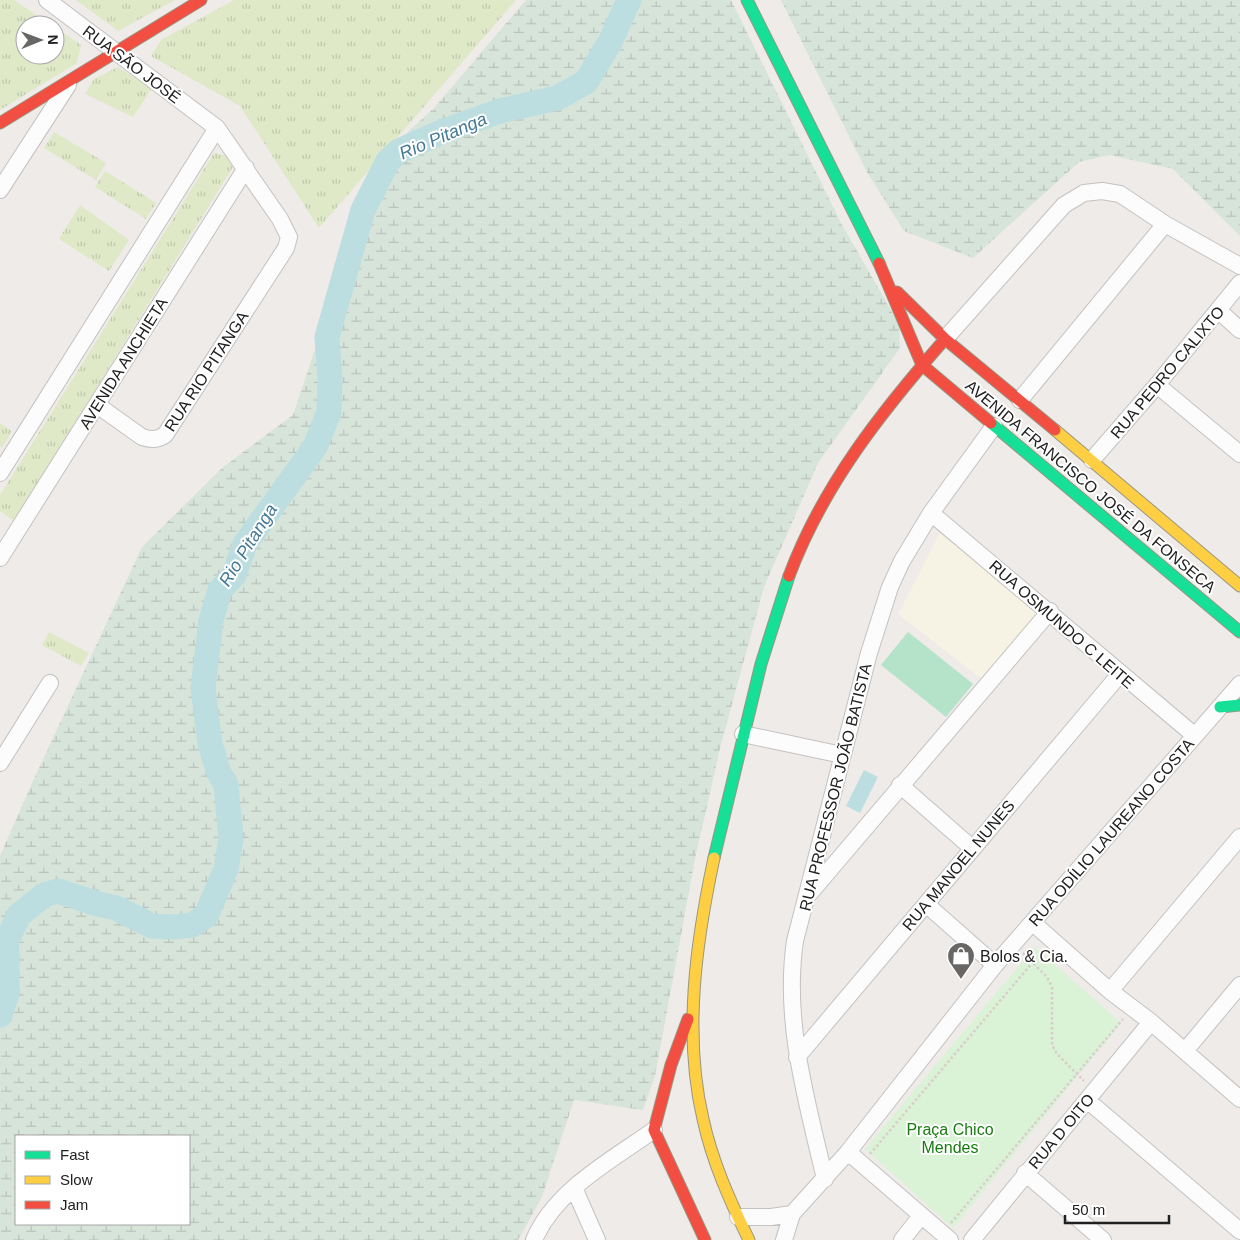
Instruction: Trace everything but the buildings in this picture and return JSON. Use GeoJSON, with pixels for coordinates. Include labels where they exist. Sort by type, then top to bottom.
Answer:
{"type":"FeatureCollection","features":[{"type":"Feature","properties":{"kind":"street","name":"RUA SÃO JOSÉ"},"geometry":{"type":"LineString","coordinates":[[47,0],[217,128],[246,168],[284,226],[290,239]]}},
{"type":"Feature","properties":{"kind":"street"},"geometry":{"type":"LineString","coordinates":[[0,123],[201,0]]}},
{"type":"Feature","properties":{"kind":"street"},"geometry":{"type":"LineString","coordinates":[[747,0],[890,286],[922,365]]}},
{"type":"Feature","properties":{"kind":"street"},"geometry":{"type":"LineString","coordinates":[[0,190],[72,78]]}},
{"type":"Feature","properties":{"kind":"street"},"geometry":{"type":"LineString","coordinates":[[0,473],[217,128]]}},
{"type":"Feature","properties":{"kind":"street","name":"AVENIDA ANCHIETA"},"geometry":{"type":"LineString","coordinates":[[0,558],[5,538],[97,405],[246,168]]}},
{"type":"Feature","properties":{"kind":"street"},"geometry":{"type":"LineString","coordinates":[[749,1240],[738,1218],[709,1139],[696,1080],[692,1008],[708,880],[743,734],[768,635],[782,589],[816,514],[851,455],[876,419],[1056,214],[1077,196],[1102,191],[1120,194],[1166,224],[1240,266]]}},
{"type":"Feature","properties":{"kind":"street"},"geometry":{"type":"LineString","coordinates":[[1020,400],[1166,224]]}},
{"type":"Feature","properties":{"kind":"street","name":"RUA RIO PITANGA"},"geometry":{"type":"LineString","coordinates":[[97,405],[150,440],[159,439],[165,435],[290,239]]}},
{"type":"Feature","properties":{"kind":"street","name":"RUA PEDRO CALIXTO"},"geometry":{"type":"LineString","coordinates":[[1092,460],[1158,385],[1219,312],[1240,283]]}},
{"type":"Feature","properties":{"kind":"street","name":"AVENIDA FRANCISCO JOSÉ DA FONSECA"},"geometry":{"type":"LineString","coordinates":[[890,286],[945,339],[1092,460],[1240,586]]}},
{"type":"Feature","properties":{"kind":"street"},"geometry":{"type":"LineString","coordinates":[[1219,312],[1240,330]]}},
{"type":"Feature","properties":{"kind":"street","name":"AVENIDA FRANCISCO JOSÉ DA FONSECA"},"geometry":{"type":"LineString","coordinates":[[922,365],[1240,632]]}},
{"type":"Feature","properties":{"kind":"street"},"geometry":{"type":"LineString","coordinates":[[1158,385],[1240,454]]}},
{"type":"Feature","properties":{"kind":"street","name":"RUA PROFESSOR JOÃO BATISTA"},"geometry":{"type":"LineString","coordinates":[[825,1179],[797,1057],[792,962],[842,755],[869,653],[890,587],[902,562],[931,513],[994,426]]}},
{"type":"Feature","properties":{"kind":"street","name":"RUA OSMUNDO C LEITE"},"geometry":{"type":"LineString","coordinates":[[931,513],[1050,611],[1120,674],[1194,735]]}},
{"type":"Feature","properties":{"kind":"street"},"geometry":{"type":"LineString","coordinates":[[807,897],[900,785],[1050,611]]}},
{"type":"Feature","properties":{"kind":"street","name":"RUA MANOEL NUNES"},"geometry":{"type":"LineString","coordinates":[[797,1057],[1120,674]]}},
{"type":"Feature","properties":{"kind":"street"},"geometry":{"type":"LineString","coordinates":[[0,763],[50,683]]}},
{"type":"Feature","properties":{"kind":"street","name":"RUA ODÍLIO LAUREANO COSTA"},"geometry":{"type":"LineString","coordinates":[[792,1214],[848,1152],[995,965],[1240,684]]}},
{"type":"Feature","properties":{"kind":"street"},"geometry":{"type":"LineString","coordinates":[[1220,707],[1240,705]]}},
{"type":"Feature","properties":{"kind":"street"},"geometry":{"type":"LineString","coordinates":[[743,734],[842,755]]}},
{"type":"Feature","properties":{"kind":"street"},"geometry":{"type":"LineString","coordinates":[[900,785],[972,848]]}},
{"type":"Feature","properties":{"kind":"street"},"geometry":{"type":"LineString","coordinates":[[1110,992],[1240,837]]}},
{"type":"Feature","properties":{"kind":"street"},"geometry":{"type":"LineString","coordinates":[[926,904],[995,965]]}},
{"type":"Feature","properties":{"kind":"street"},"geometry":{"type":"LineString","coordinates":[[1033,923],[1110,992],[1151,1022],[1240,1099]]}},
{"type":"Feature","properties":{"kind":"street"},"geometry":{"type":"LineString","coordinates":[[1185,1051],[1240,985]]}},
{"type":"Feature","properties":{"kind":"street"},"geometry":{"type":"LineString","coordinates":[[534,1240],[547,1216],[574,1188],[654,1130],[663,1096],[692,1008]]}},
{"type":"Feature","properties":{"kind":"street","name":"RUA D OITO"},"geometry":{"type":"LineString","coordinates":[[972,1240],[1025,1173],[1151,1022]]}},
{"type":"Feature","properties":{"kind":"street"},"geometry":{"type":"LineString","coordinates":[[663,1096],[680,1079],[689,1077],[696,1080]]}},
{"type":"Feature","properties":{"kind":"street"},"geometry":{"type":"LineString","coordinates":[[1091,1096],[1240,1231]]}},
{"type":"Feature","properties":{"kind":"street"},"geometry":{"type":"LineString","coordinates":[[654,1130],[704,1240]]}},
{"type":"Feature","properties":{"kind":"street"},"geometry":{"type":"LineString","coordinates":[[848,1152],[946,1237]]}},
{"type":"Feature","properties":{"kind":"street"},"geometry":{"type":"LineString","coordinates":[[1025,1173],[1102,1240]]}},
{"type":"Feature","properties":{"kind":"street"},"geometry":{"type":"LineString","coordinates":[[574,1188],[597,1240]]}},
{"type":"Feature","properties":{"kind":"street"},"geometry":{"type":"LineString","coordinates":[[738,1218],[792,1214],[784,1240]]}},
{"type":"Feature","properties":{"kind":"street"},"geometry":{"type":"LineString","coordinates":[[902,1240],[921,1216]]}},
{"type":"Feature","properties":{"kind":"path"},"geometry":{"type":"LineString","coordinates":[[1014,944],[1047,977],[1052,987],[1052,1046],[1076,1074],[1091,1096]]}},
{"type":"Feature","properties":{"kind":"path"},"geometry":{"type":"LineString","coordinates":[[862,1164],[1032,962]]}},
{"type":"Feature","properties":{"kind":"path"},"geometry":{"type":"LineString","coordinates":[[946,1237],[1076,1074],[1132,1008]]}},
{"type":"Feature","properties":{"kind":"shaded area"},"geometry":{"type":"Polygon","coordinates":[[[940,533],[1042,611],[983,680],[898,614],[940,533]]]}},
{"type":"Feature","properties":{"kind":"green space"},"geometry":{"type":"Polygon","coordinates":[[[0,0],[14,0],[36,15],[15,15],[15,65],[65,65],[65,34],[81,45],[77,63],[0,110],[0,0]]]}},
{"type":"Feature","properties":{"kind":"green space"},"geometry":{"type":"Polygon","coordinates":[[[76,0],[175,0],[118,31],[76,0]]]}},
{"type":"Feature","properties":{"kind":"green space"},"geometry":{"type":"Polygon","coordinates":[[[234,0],[516,0],[319,228],[240,106],[151,56],[161,40],[234,0]]]}},
{"type":"Feature","properties":{"kind":"green space"},"geometry":{"type":"Polygon","coordinates":[[[526,0],[731,0],[842,225],[899,324],[900,348],[818,463],[764,587],[721,744],[695,859],[655,1076],[643,1110],[574,1100],[542,1197],[518,1240],[0,1240],[0,856],[142,547],[222,468],[293,415],[318,340],[342,245],[379,159],[434,108],[526,0]]]}},
{"type":"Feature","properties":{"kind":"green space"},"geometry":{"type":"Polygon","coordinates":[[[781,0],[1240,0],[1240,236],[1173,169],[1110,155],[1079,162],[973,258],[904,231],[867,172],[781,0]]]}},
{"type":"Feature","properties":{"kind":"green space"},"geometry":{"type":"Polygon","coordinates":[[[118,67],[152,88],[133,117],[85,94],[94,79],[118,67]]]}},
{"type":"Feature","properties":{"kind":"green space"},"geometry":{"type":"Polygon","coordinates":[[[54,132],[106,163],[96,180],[44,148],[54,132]]]}},
{"type":"Feature","properties":{"kind":"green space"},"geometry":{"type":"Polygon","coordinates":[[[214,153],[226,156],[233,167],[14,521],[0,511],[0,495],[214,153]]]}},
{"type":"Feature","properties":{"kind":"green space"},"geometry":{"type":"Polygon","coordinates":[[[105,171],[156,203],[146,219],[95,187],[105,171]]]}},
{"type":"Feature","properties":{"kind":"green space"},"geometry":{"type":"Polygon","coordinates":[[[80,205],[129,240],[109,271],[59,239],[80,205]]]}},
{"type":"Feature","properties":{"kind":"green space"},"geometry":{"type":"Polygon","coordinates":[[[0,423],[12,431],[2,448],[0,446],[0,423]]]}},
{"type":"Feature","properties":{"kind":"green space"},"geometry":{"type":"Polygon","coordinates":[[[49,632],[89,653],[81,666],[42,645],[49,632]]]}},
{"type":"Feature","properties":{"kind":"green space"},"geometry":{"type":"Polygon","coordinates":[[[908,632],[973,684],[946,717],[881,665],[908,632]]]}},
{"type":"Feature","properties":{"kind":"green space","name":"Praça Chico Mendes"},"geometry":{"type":"Polygon","coordinates":[[[1035,947],[1121,1023],[953,1228],[865,1149],[1035,947]]]}},
{"type":"Feature","properties":{"kind":"water"},"geometry":{"type":"Polygon","coordinates":[[[864,770],[878,777],[860,813],[846,806],[864,770]]]}},
{"type":"Feature","properties":{"kind":"waterway","name":"Rio Pitanga"},"geometry":{"type":"LineString","coordinates":[[0,1015],[7,994],[7,940],[19,915],[44,895],[58,891],[116,908],[152,926],[173,927],[192,925],[206,916],[226,869],[231,839],[226,785],[219,773],[210,744],[203,688],[211,620],[220,590],[234,575],[245,544],[315,447],[329,412],[330,379],[327,337],[363,210],[388,161],[399,151],[444,131],[500,111],[557,98],[586,82],[610,42],[629,0]]}},
{"type":"Feature","properties":{"kind":"traffic: fast"},"geometry":{"type":"LineString","coordinates":[[747,0],[879,263]]}},
{"type":"Feature","properties":{"kind":"traffic: fast"},"geometry":{"type":"LineString","coordinates":[[991,423],[1240,632]]}},
{"type":"Feature","properties":{"kind":"traffic: fast"},"geometry":{"type":"LineString","coordinates":[[714,858],[761,664],[789,576]]}},
{"type":"Feature","properties":{"kind":"traffic: fast"},"geometry":{"type":"LineString","coordinates":[[1220,707],[1240,705]]}},
{"type":"Feature","properties":{"kind":"traffic: slow"},"geometry":{"type":"LineString","coordinates":[[1055,430],[1240,586]]}},
{"type":"Feature","properties":{"kind":"traffic: slow"},"geometry":{"type":"LineString","coordinates":[[714,858],[702,922],[694,988],[693,1021],[697,1087],[703,1119],[716,1165],[728,1196],[749,1240]]}},
{"type":"Feature","properties":{"kind":"traffic: jam"},"geometry":{"type":"LineString","coordinates":[[0,123],[201,0]]}},
{"type":"Feature","properties":{"kind":"traffic: jam"},"geometry":{"type":"LineString","coordinates":[[879,263],[922,365],[991,423]]}},
{"type":"Feature","properties":{"kind":"traffic: jam"},"geometry":{"type":"LineString","coordinates":[[897,292],[945,339],[1055,430]]}},
{"type":"Feature","properties":{"kind":"traffic: jam"},"geometry":{"type":"LineString","coordinates":[[789,576],[819,511],[856,450],[945,339]]}},
{"type":"Feature","properties":{"kind":"traffic: jam"},"geometry":{"type":"LineString","coordinates":[[688,1019],[671,1065],[654,1130],[705,1240]]}},
{"type":"Feature","properties":{"kind":"place","name":"Bolos & Cia."},"geometry":{"type":"Point","coordinates":[961,980]}}]}
